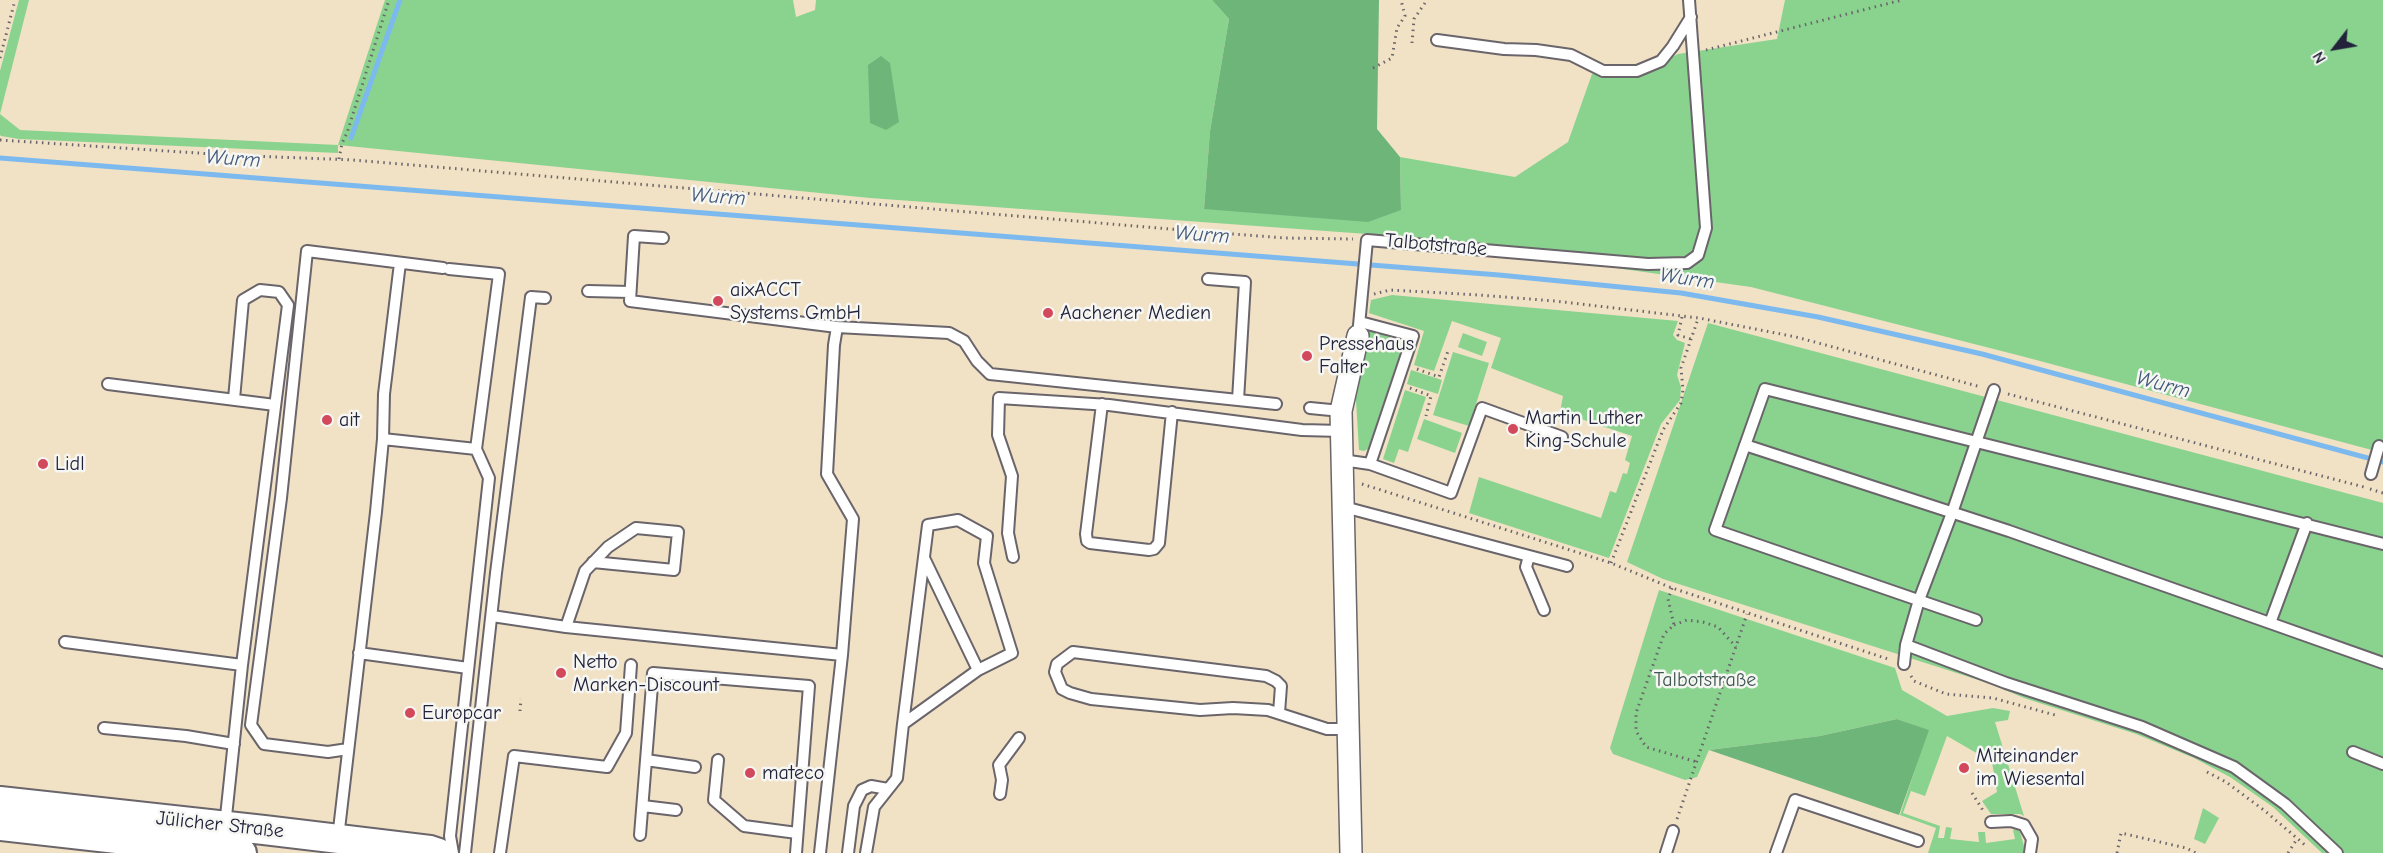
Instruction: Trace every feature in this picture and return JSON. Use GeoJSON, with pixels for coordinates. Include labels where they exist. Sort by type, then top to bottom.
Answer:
{"type":"FeatureCollection","features":[{"type":"Feature","properties":{"kind":"main road","name":"Jülicher Straße"},"geometry":{"type":"LineString","coordinates":[[0,801],[338,839],[439,853]]}},
{"type":"Feature","properties":{"kind":"main road","name":"Jülicher Straße"},"geometry":{"type":"LineString","coordinates":[[0,826],[242,853]]}},
{"type":"Feature","properties":{"kind":"street","name":"Talbotstraße"},"geometry":{"type":"LineString","coordinates":[[1351,853],[1341,421],[1359,329]]}},
{"type":"Feature","properties":{"kind":"lane","name":"Talbotstraße"},"geometry":{"type":"LineString","coordinates":[[1359,329],[1366,242],[1648,264],[1687,263],[1698,255],[1706,228],[1689,0]]}},
{"type":"Feature","properties":{"kind":"lane"},"geometry":{"type":"LineString","coordinates":[[1437,40],[1504,50],[1536,50],[1571,56],[1603,71],[1637,71],[1661,61],[1691,17]]}},
{"type":"Feature","properties":{"kind":"lane"},"geometry":{"type":"LineString","coordinates":[[663,238],[634,236],[630,301],[837,327],[949,333],[964,341],[977,361],[990,374],[1276,404]]}},
{"type":"Feature","properties":{"kind":"lane"},"geometry":{"type":"LineString","coordinates":[[348,749],[328,752],[264,744],[251,725],[281,498],[308,252],[499,274],[476,449],[489,478],[450,836],[453,853]]}},
{"type":"Feature","properties":{"kind":"lane"},"geometry":{"type":"LineString","coordinates":[[338,839],[383,439],[384,394],[400,263]]}},
{"type":"Feature","properties":{"kind":"lane"},"geometry":{"type":"LineString","coordinates":[[1208,279],[1245,282],[1238,400]]}},
{"type":"Feature","properties":{"kind":"lane"},"geometry":{"type":"LineString","coordinates":[[225,826],[242,665],[288,305],[279,292],[260,290],[243,300],[234,399]]}},
{"type":"Feature","properties":{"kind":"lane"},"geometry":{"type":"LineString","coordinates":[[588,291],[630,292]]}},
{"type":"Feature","properties":{"kind":"lane"},"geometry":{"type":"LineString","coordinates":[[465,853],[531,297],[544,298]]}},
{"type":"Feature","properties":{"kind":"lane"},"geometry":{"type":"LineString","coordinates":[[820,853],[842,656],[853,519],[827,474],[837,327]]}},
{"type":"Feature","properties":{"kind":"lane"},"geometry":{"type":"LineString","coordinates":[[1359,329],[1413,336],[1370,464]]}},
{"type":"Feature","properties":{"kind":"lane"},"geometry":{"type":"LineString","coordinates":[[108,384],[275,405]]}},
{"type":"Feature","properties":{"kind":"lane"},"geometry":{"type":"LineString","coordinates":[[1976,620],[1715,530],[1765,389],[2383,544]]}},
{"type":"Feature","properties":{"kind":"lane"},"geometry":{"type":"LineString","coordinates":[[1904,664],[1906,645],[1919,600],[1977,444],[1994,390]]}},
{"type":"Feature","properties":{"kind":"lane"},"geometry":{"type":"LineString","coordinates":[[1013,557],[1008,532],[1012,476],[998,435],[999,398],[1102,404],[1302,430],[1341,421]]}},
{"type":"Feature","properties":{"kind":"lane"},"geometry":{"type":"LineString","coordinates":[[1102,404],[1087,541],[1149,550],[1154,549],[1159,543],[1172,412]]}},
{"type":"Feature","properties":{"kind":"lane"},"geometry":{"type":"LineString","coordinates":[[1310,408],[1341,421]]}},
{"type":"Feature","properties":{"kind":"lane"},"geometry":{"type":"LineString","coordinates":[[1343,469],[1370,464],[1451,493],[1482,408],[1562,436]]}},
{"type":"Feature","properties":{"kind":"lane"},"geometry":{"type":"LineString","coordinates":[[383,439],[476,449]]}},
{"type":"Feature","properties":{"kind":"lane"},"geometry":{"type":"LineString","coordinates":[[1745,445],[1952,513],[2383,663]]}},
{"type":"Feature","properties":{"kind":"lane"},"geometry":{"type":"LineString","coordinates":[[2371,474],[2379,446]]}},
{"type":"Feature","properties":{"kind":"lane"},"geometry":{"type":"LineString","coordinates":[[1344,507],[1566,566]]}},
{"type":"Feature","properties":{"kind":"lane"},"geometry":{"type":"LineString","coordinates":[[867,853],[874,807],[897,778],[903,724],[928,525],[957,520],[987,536],[984,563],[1012,653],[978,670],[903,724]]}},
{"type":"Feature","properties":{"kind":"lane"},"geometry":{"type":"LineString","coordinates":[[2270,623],[2307,524]]}},
{"type":"Feature","properties":{"kind":"lane"},"geometry":{"type":"LineString","coordinates":[[566,627],[585,571],[593,562],[609,547],[636,528],[678,532],[674,570],[593,562]]}},
{"type":"Feature","properties":{"kind":"lane"},"geometry":{"type":"LineString","coordinates":[[1529,556],[1526,567],[1544,610]]}},
{"type":"Feature","properties":{"kind":"lane"},"geometry":{"type":"LineString","coordinates":[[924,558],[978,670]]}},
{"type":"Feature","properties":{"kind":"lane"},"geometry":{"type":"LineString","coordinates":[[492,616],[566,627],[842,656]]}},
{"type":"Feature","properties":{"kind":"lane"},"geometry":{"type":"LineString","coordinates":[[65,642],[242,665]]}},
{"type":"Feature","properties":{"kind":"lane"},"geometry":{"type":"LineString","coordinates":[[1906,645],[2006,683],[2142,727],[2234,767],[2285,804],[2337,853]]}},
{"type":"Feature","properties":{"kind":"lane"},"geometry":{"type":"LineString","coordinates":[[1279,712],[1281,686],[1266,676],[1073,652],[1057,664],[1054,672],[1062,689],[1090,699],[1200,710],[1233,708],[1279,712],[1327,729],[1349,729]]}},
{"type":"Feature","properties":{"kind":"lane"},"geometry":{"type":"LineString","coordinates":[[359,653],[468,668]]}},
{"type":"Feature","properties":{"kind":"lane"},"geometry":{"type":"LineString","coordinates":[[500,853],[514,756],[607,767],[626,733],[631,666]]}},
{"type":"Feature","properties":{"kind":"lane"},"geometry":{"type":"LineString","coordinates":[[640,835],[653,673],[809,686],[795,853]]}},
{"type":"Feature","properties":{"kind":"lane"},"geometry":{"type":"LineString","coordinates":[[104,728],[186,736],[234,744]]}},
{"type":"Feature","properties":{"kind":"lane"},"geometry":{"type":"LineString","coordinates":[[1000,794],[1002,780],[999,765],[1019,738]]}},
{"type":"Feature","properties":{"kind":"lane"},"geometry":{"type":"LineString","coordinates":[[2353,752],[2383,764]]}},
{"type":"Feature","properties":{"kind":"lane"},"geometry":{"type":"LineString","coordinates":[[646,760],[695,767]]}},
{"type":"Feature","properties":{"kind":"lane"},"geometry":{"type":"LineString","coordinates":[[718,760],[714,800],[744,826],[797,833]]}},
{"type":"Feature","properties":{"kind":"lane"},"geometry":{"type":"LineString","coordinates":[[848,853],[854,806],[862,790],[871,786],[888,789]]}},
{"type":"Feature","properties":{"kind":"lane"},"geometry":{"type":"LineString","coordinates":[[1776,853],[1795,800],[1918,841]]}},
{"type":"Feature","properties":{"kind":"lane"},"geometry":{"type":"LineString","coordinates":[[643,806],[676,810]]}},
{"type":"Feature","properties":{"kind":"lane"},"geometry":{"type":"LineString","coordinates":[[1991,822],[2011,821],[2024,825],[2032,839],[2030,853]]}},
{"type":"Feature","properties":{"kind":"lane"},"geometry":{"type":"LineString","coordinates":[[1666,853],[1673,831]]}},
{"type":"Feature","properties":{"kind":"path"},"geometry":{"type":"LineString","coordinates":[[0,58],[15,0]]}},
{"type":"Feature","properties":{"kind":"path"},"geometry":{"type":"LineString","coordinates":[[339,159],[342,143],[389,0]]}},
{"type":"Feature","properties":{"kind":"path"},"geometry":{"type":"LineString","coordinates":[[1373,68],[1392,58],[1397,28],[1405,16],[1401,0]]}},
{"type":"Feature","properties":{"kind":"path"},"geometry":{"type":"LineString","coordinates":[[1412,43],[1414,19],[1427,0]]}},
{"type":"Feature","properties":{"kind":"path"},"geometry":{"type":"LineString","coordinates":[[1692,53],[1902,0]]}},
{"type":"Feature","properties":{"kind":"path"},"geometry":{"type":"LineString","coordinates":[[0,140],[228,155],[353,160],[1160,229],[1366,242]]}},
{"type":"Feature","properties":{"kind":"path"},"geometry":{"type":"LineString","coordinates":[[1363,288],[1376,294],[1390,290],[1479,295],[1699,318],[1796,337],[2383,492]]}},
{"type":"Feature","properties":{"kind":"path"},"geometry":{"type":"LineString","coordinates":[[1682,317],[1678,335],[1692,339]]}},
{"type":"Feature","properties":{"kind":"path"},"geometry":{"type":"LineString","coordinates":[[1611,563],[1663,430],[1681,404],[1682,369],[1699,318]]}},
{"type":"Feature","properties":{"kind":"path"},"geometry":{"type":"LineString","coordinates":[[1404,364],[1440,376],[1448,351]]}},
{"type":"Feature","properties":{"kind":"path"},"geometry":{"type":"LineString","coordinates":[[1397,383],[1431,396],[1426,416]]}},
{"type":"Feature","properties":{"kind":"path"},"geometry":{"type":"LineString","coordinates":[[1343,469],[1611,563],[1672,588],[1904,664],[1914,681],[1946,693],[1993,698],[2056,716]]}},
{"type":"Feature","properties":{"kind":"path"},"geometry":{"type":"LineString","coordinates":[[1672,588],[1668,598],[1674,625]]}},
{"type":"Feature","properties":{"kind":"path"},"geometry":{"type":"LineString","coordinates":[[1673,831],[1747,614]]}},
{"type":"Feature","properties":{"kind":"path"},"geometry":{"type":"LineString","coordinates":[[1698,762],[1646,747],[1636,731],[1636,713],[1664,634],[1674,625],[1687,620],[1718,627],[1736,647]]}},
{"type":"Feature","properties":{"kind":"path"},"geometry":{"type":"LineString","coordinates":[[520,711],[521,699]]}},
{"type":"Feature","properties":{"kind":"path"},"geometry":{"type":"LineString","coordinates":[[2199,768],[2226,782],[2307,846]]}},
{"type":"Feature","properties":{"kind":"path"},"geometry":{"type":"LineString","coordinates":[[1972,793],[1991,822]]}},
{"type":"Feature","properties":{"kind":"path"},"geometry":{"type":"LineString","coordinates":[[2117,853],[2121,833],[2186,848],[2196,853]]}},
{"type":"Feature","properties":{"kind":"path"},"geometry":{"type":"LineString","coordinates":[[2288,853],[2298,839]]}},
{"type":"Feature","properties":{"kind":"path"},"geometry":{"type":"LineString","coordinates":[[2185,853],[2186,848]]}},
{"type":"Feature","properties":{"kind":"green space"},"geometry":{"type":"Polygon","coordinates":[[[19,0],[29,0],[0,114],[0,71],[19,0]]]}},
{"type":"Feature","properties":{"kind":"green space"},"geometry":{"type":"Polygon","coordinates":[[[385,0],[793,0],[796,17],[815,10],[816,0],[1212,0],[1229,19],[1210,131],[1204,209],[1401,209],[1400,157],[1515,177],[1568,142],[1592,74],[1639,74],[1678,54],[1777,39],[1785,0],[2383,0],[2383,453],[2025,357],[1751,287],[1381,235],[870,198],[338,145],[385,0]]]}},
{"type":"Feature","properties":{"kind":"green space"},"geometry":{"type":"Polygon","coordinates":[[[1212,0],[1379,0],[1377,129],[1400,157],[1401,210],[1368,222],[1204,209],[1210,131],[1229,19],[1212,0]]]}},
{"type":"Feature","properties":{"kind":"green space"},"geometry":{"type":"Polygon","coordinates":[[[881,56],[890,63],[899,122],[886,130],[870,123],[868,65],[881,56]]]}},
{"type":"Feature","properties":{"kind":"green space"},"geometry":{"type":"Polygon","coordinates":[[[0,114],[20,130],[338,145],[338,153],[19,139],[0,135],[0,114]]]}},
{"type":"Feature","properties":{"kind":"green space"},"geometry":{"type":"Polygon","coordinates":[[[1392,295],[1678,321],[1673,335],[1677,340],[1685,343],[1677,375],[1681,387],[1680,400],[1661,424],[1609,558],[1469,513],[1479,477],[1601,518],[1610,491],[1616,493],[1623,473],[1627,474],[1630,463],[1625,460],[1632,436],[1560,412],[1563,396],[1491,368],[1501,338],[1452,321],[1434,371],[1414,365],[1424,331],[1369,313],[1371,300],[1392,295]]]}},
{"type":"Feature","properties":{"kind":"green space"},"geometry":{"type":"Polygon","coordinates":[[[1708,323],[2383,503],[2383,853],[2322,853],[2273,807],[2230,777],[2194,758],[2136,734],[2024,698],[1991,684],[1663,579],[1627,562],[1708,323]]]}},
{"type":"Feature","properties":{"kind":"green space"},"geometry":{"type":"Polygon","coordinates":[[[1368,330],[1401,341],[1402,348],[1368,449],[1364,451],[1359,450],[1355,384],[1368,330]]]}},
{"type":"Feature","properties":{"kind":"green space"},"geometry":{"type":"Polygon","coordinates":[[[1463,333],[1487,342],[1482,356],[1458,347],[1463,333]]]}},
{"type":"Feature","properties":{"kind":"green space"},"geometry":{"type":"Polygon","coordinates":[[[1453,352],[1489,363],[1469,426],[1433,415],[1453,352]]]}},
{"type":"Feature","properties":{"kind":"green space"},"geometry":{"type":"Polygon","coordinates":[[[1411,370],[1442,380],[1438,394],[1407,384],[1411,370]]]}},
{"type":"Feature","properties":{"kind":"green space"},"geometry":{"type":"Polygon","coordinates":[[[1405,390],[1426,397],[1408,452],[1399,449],[1394,463],[1383,459],[1405,390]]]}},
{"type":"Feature","properties":{"kind":"green space"},"geometry":{"type":"Polygon","coordinates":[[[1424,419],[1462,433],[1455,453],[1417,439],[1424,419]]]}},
{"type":"Feature","properties":{"kind":"green space","name":"Talbotstraße"},"geometry":{"type":"Polygon","coordinates":[[[1659,590],[1895,668],[1902,690],[1947,716],[1993,708],[2010,711],[2008,720],[1995,722],[2024,816],[1991,814],[1982,801],[1997,792],[1992,762],[1947,736],[1925,796],[1911,791],[1903,813],[1940,826],[1938,838],[1944,838],[1946,827],[1952,828],[1950,839],[1979,842],[1978,832],[1985,832],[1986,843],[2015,839],[2013,830],[2017,829],[2026,853],[1928,853],[1936,828],[1900,815],[1928,730],[1897,719],[1820,736],[1709,750],[1697,777],[1685,780],[1613,754],[1610,748],[1659,590]]]}},
{"type":"Feature","properties":{"kind":"green space"},"geometry":{"type":"Polygon","coordinates":[[[1897,719],[1929,730],[1899,815],[1709,750],[1820,736],[1897,719]]]}},
{"type":"Feature","properties":{"kind":"green space"},"geometry":{"type":"Polygon","coordinates":[[[2203,808],[2219,818],[2205,844],[2194,839],[2203,808]]]}},
{"type":"Feature","properties":{"kind":"waterway"},"geometry":{"type":"LineString","coordinates":[[351,138],[400,0]]}},
{"type":"Feature","properties":{"kind":"waterway","name":"Wurm"},"geometry":{"type":"LineString","coordinates":[[0,158],[1499,275],[1681,293],[1818,317],[1982,354],[2383,462]]}},
{"type":"Feature","properties":{"kind":"place","name":"aixACCT Systems GmbH"},"geometry":{"type":"Point","coordinates":[718,301]}},
{"type":"Feature","properties":{"kind":"place","name":"Aachener Medien"},"geometry":{"type":"Point","coordinates":[1048,313]}},
{"type":"Feature","properties":{"kind":"place","name":"Pressehaus Falter"},"geometry":{"type":"Point","coordinates":[1307,356]}},
{"type":"Feature","properties":{"kind":"place","name":"ait"},"geometry":{"type":"Point","coordinates":[327,420]}},
{"type":"Feature","properties":{"kind":"place","name":"Martin Luther King-Schule"},"geometry":{"type":"Point","coordinates":[1513,429]}},
{"type":"Feature","properties":{"kind":"place","name":"Lidl"},"geometry":{"type":"Point","coordinates":[43,464]}},
{"type":"Feature","properties":{"kind":"place","name":"Netto Marken-Discount"},"geometry":{"type":"Point","coordinates":[561,673]}},
{"type":"Feature","properties":{"kind":"place","name":"Europcar"},"geometry":{"type":"Point","coordinates":[410,713]}},
{"type":"Feature","properties":{"kind":"place","name":"Miteinander im Wiesental"},"geometry":{"type":"Point","coordinates":[1964,768]}},
{"type":"Feature","properties":{"kind":"place","name":"mateco"},"geometry":{"type":"Point","coordinates":[750,773]}}]}
